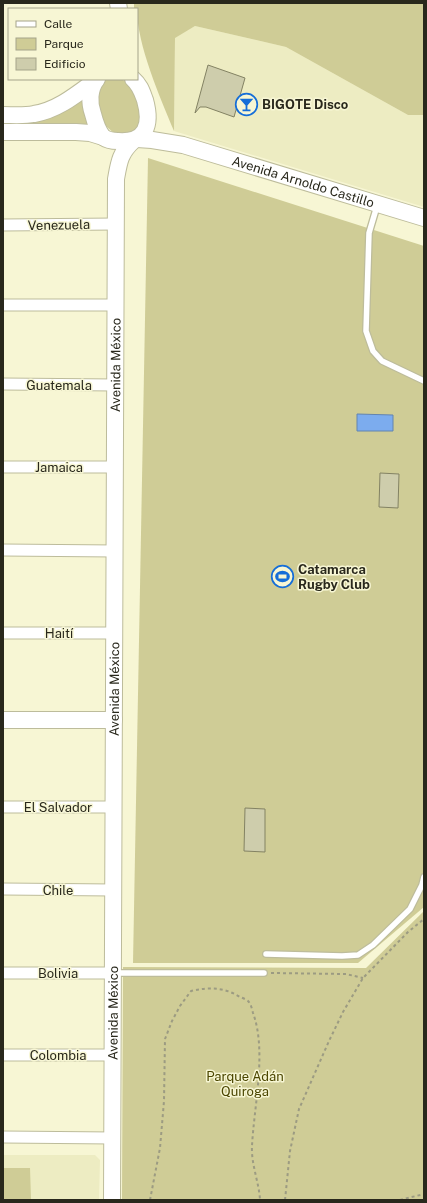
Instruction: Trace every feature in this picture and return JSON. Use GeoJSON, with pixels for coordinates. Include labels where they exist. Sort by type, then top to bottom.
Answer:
{"type":"FeatureCollection","features":[{"type":"Feature","properties":{"kind":"main road"},"geometry":{"type":"LineString","coordinates":[[3,115],[21,115],[45,112],[68,100],[96,80]]}},
{"type":"Feature","properties":{"kind":"main road","name":"Avenida México"},"geometry":{"type":"LineString","coordinates":[[96,80],[91,90],[90,104],[94,118],[110,152],[116,178]]}},
{"type":"Feature","properties":{"kind":"main road"},"geometry":{"type":"LineString","coordinates":[[137,82],[146,106]]}},
{"type":"Feature","properties":{"kind":"main road","name":"Avenida México"},"geometry":{"type":"LineString","coordinates":[[112,1200],[116,178],[121,154],[146,128],[148,118],[146,106]]}},
{"type":"Feature","properties":{"kind":"main road","name":"Avenida Arnoldo Castillo"},"geometry":{"type":"LineString","coordinates":[[146,106],[158,130],[163,135],[183,145]]}},
{"type":"Feature","properties":{"kind":"main road","name":"Avenida Arnoldo Castillo"},"geometry":{"type":"LineString","coordinates":[[3,132],[90,133],[114,141],[152,140],[183,145],[424,218]]}},
{"type":"Feature","properties":{"kind":"main road"},"geometry":{"type":"LineString","coordinates":[[3,720],[114,720]]}},
{"type":"Feature","properties":{"kind":"street","name":"Venezuela"},"geometry":{"type":"LineString","coordinates":[[3,225],[116,224]]}},
{"type":"Feature","properties":{"kind":"street"},"geometry":{"type":"LineString","coordinates":[[3,305],[116,305]]}},
{"type":"Feature","properties":{"kind":"street","name":"Guatemala"},"geometry":{"type":"LineString","coordinates":[[3,384],[115,385]]}},
{"type":"Feature","properties":{"kind":"street","name":"Jamaica"},"geometry":{"type":"LineString","coordinates":[[3,467],[115,467]]}},
{"type":"Feature","properties":{"kind":"street"},"geometry":{"type":"LineString","coordinates":[[3,550],[115,550]]}},
{"type":"Feature","properties":{"kind":"street","name":"Haití"},"geometry":{"type":"LineString","coordinates":[[3,633],[114,633]]}},
{"type":"Feature","properties":{"kind":"street","name":"El Salvador"},"geometry":{"type":"LineString","coordinates":[[3,807],[114,807]]}},
{"type":"Feature","properties":{"kind":"street","name":"Chile"},"geometry":{"type":"LineString","coordinates":[[3,890],[114,890]]}},
{"type":"Feature","properties":{"kind":"street","name":"Bolivia"},"geometry":{"type":"LineString","coordinates":[[3,973],[113,973]]}},
{"type":"Feature","properties":{"kind":"street","name":"Colombia"},"geometry":{"type":"LineString","coordinates":[[3,1055],[113,1055]]}},
{"type":"Feature","properties":{"kind":"street"},"geometry":{"type":"LineString","coordinates":[[3,1137],[113,1138]]}},
{"type":"Feature","properties":{"kind":"lane"},"geometry":{"type":"LineString","coordinates":[[378,204],[369,233],[366,331],[373,351],[382,361],[424,381]]}},
{"type":"Feature","properties":{"kind":"lane"},"geometry":{"type":"LineString","coordinates":[[266,954],[358,955],[373,945],[410,909],[422,885],[424,877]]}},
{"type":"Feature","properties":{"kind":"lane"},"geometry":{"type":"LineString","coordinates":[[113,973],[264,973]]}},
{"type":"Feature","properties":{"kind":"path"},"geometry":{"type":"LineString","coordinates":[[285,1200],[290,1151],[299,1109],[329,1041],[363,978],[408,932],[424,919]]}},
{"type":"Feature","properties":{"kind":"path"},"geometry":{"type":"LineString","coordinates":[[264,973],[346,974],[363,978]]}},
{"type":"Feature","properties":{"kind":"path"},"geometry":{"type":"LineString","coordinates":[[150,1200],[160,1148],[164,1101],[165,1039],[180,1006],[191,991],[206,988],[218,988],[233,992],[249,1002],[254,1016],[259,1040],[259,1070],[252,1159],[260,1200]]}},
{"type":"Feature","properties":{"kind":"path"},"geometry":{"type":"LineString","coordinates":[[400,1200],[424,1194]]}},
{"type":"Feature","properties":{"kind":"shaded area"},"geometry":{"type":"Polygon","coordinates":[[[195,26],[286,47],[408,115],[424,115],[424,207],[174,131],[175,37],[195,26]]]}},
{"type":"Feature","properties":{"kind":"shaded area"},"geometry":{"type":"Polygon","coordinates":[[[3,1155],[95,1155],[100,1160],[99,1200],[3,1200],[3,1155]]]}},
{"type":"Feature","properties":{"kind":"green space"},"geometry":{"type":"Polygon","coordinates":[[[134,3],[424,3],[424,115],[408,115],[286,47],[195,26],[175,38],[174,131],[150,71],[138,23],[138,8],[134,8],[134,3]]]}},
{"type":"Feature","properties":{"kind":"green space"},"geometry":{"type":"Polygon","coordinates":[[[104,80],[123,80],[127,82],[136,92],[142,122],[136,133],[115,134],[107,127],[100,116],[96,97],[101,82],[104,80]]]}},
{"type":"Feature","properties":{"kind":"green space"},"geometry":{"type":"Polygon","coordinates":[[[83,98],[92,126],[3,127],[3,121],[83,98]]]}},
{"type":"Feature","properties":{"kind":"green space","name":"Catamarca Rugby Club"},"geometry":{"type":"Polygon","coordinates":[[[148,158],[424,246],[424,907],[358,963],[133,963],[148,158]]]}},
{"type":"Feature","properties":{"kind":"green space","name":"Parque Adán Quiroga"},"geometry":{"type":"Polygon","coordinates":[[[424,911],[424,1200],[122,1200],[123,967],[366,968],[424,911]]]}},
{"type":"Feature","properties":{"kind":"green space"},"geometry":{"type":"Polygon","coordinates":[[[3,1168],[30,1168],[31,1200],[3,1200],[3,1168]]]}},
{"type":"Feature","properties":{"kind":"water"},"geometry":{"type":"Polygon","coordinates":[[[357,414],[393,415],[393,431],[357,431],[357,414]]]}},
{"type":"Feature","properties":{"kind":"building"},"geometry":{"type":"Polygon","coordinates":[[[208,65],[245,78],[234,117],[206,107],[200,107],[195,113],[208,65]]]}},
{"type":"Feature","properties":{"kind":"building"},"geometry":{"type":"Polygon","coordinates":[[[380,473],[399,474],[398,508],[379,507],[380,473]]]}},
{"type":"Feature","properties":{"kind":"building"},"geometry":{"type":"Polygon","coordinates":[[[245,808],[265,809],[265,852],[244,851],[245,808]]]}},
{"type":"Feature","properties":{"kind":"place","name":"BIGOTE Disco"},"geometry":{"type":"Point","coordinates":[247,104]}},
{"type":"Feature","properties":{"kind":"place","name":"Catamarca Rugby Club"},"geometry":{"type":"Point","coordinates":[282,576]}}]}
